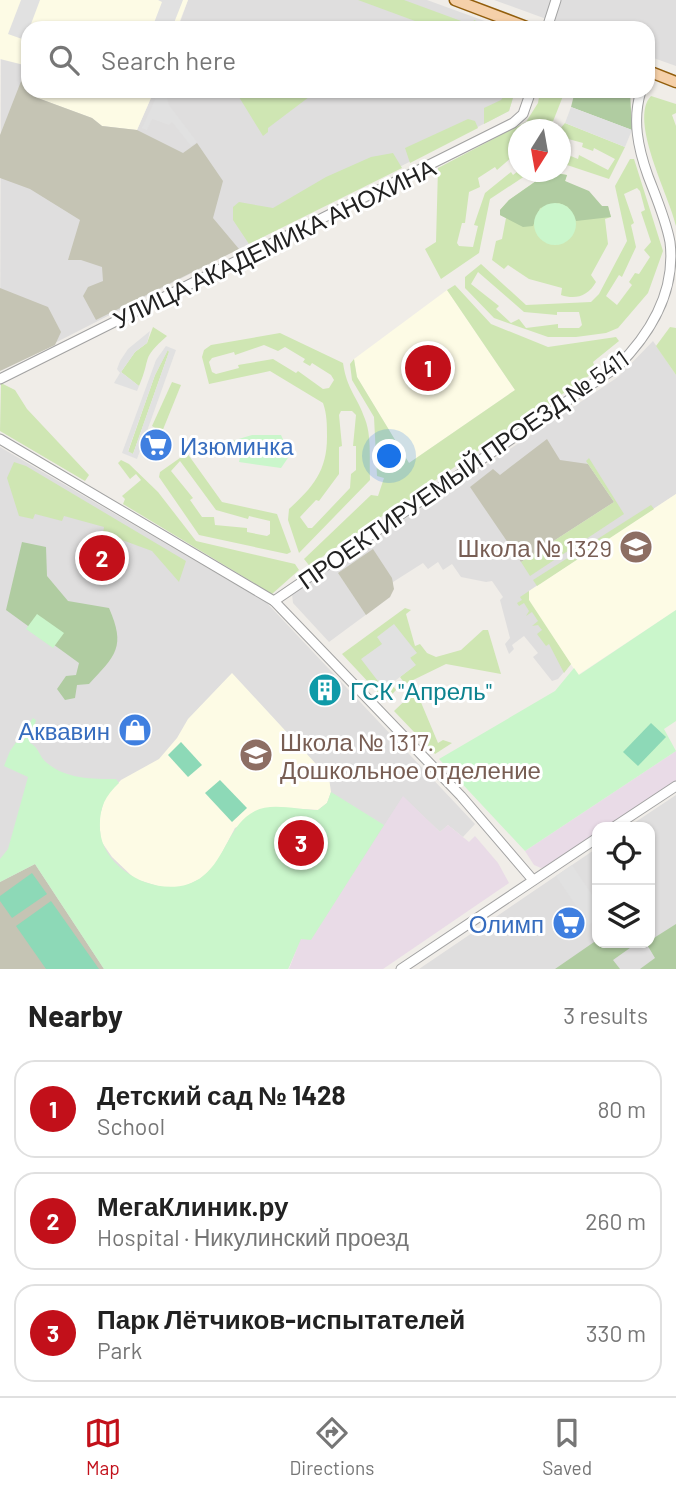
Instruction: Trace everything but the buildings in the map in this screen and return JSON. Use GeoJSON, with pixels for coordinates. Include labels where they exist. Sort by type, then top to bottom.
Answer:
{"type":"FeatureCollection","features":[{"type":"Feature","properties":{"kind":"main road"},"geometry":{"type":"LineString","coordinates":[[455,0],[510,21]]}},
{"type":"Feature","properties":{"kind":"main road"},"geometry":{"type":"LineString","coordinates":[[655,74],[676,82]]}},
{"type":"Feature","properties":{"kind":"street"},"geometry":{"type":"LineString","coordinates":[[549,21],[556,0]]}},
{"type":"Feature","properties":{"kind":"street","name":"УЛИЦА АКАДЕМИКА АНОХИНА"},"geometry":{"type":"LineString","coordinates":[[0,379],[513,123],[523,114],[529,98]]}},
{"type":"Feature","properties":{"kind":"street","name":"ПРОЕКТИРУЕМЫЙ ПРОЕЗД № 5411"},"geometry":{"type":"LineString","coordinates":[[274,601],[617,367],[649,332],[667,286],[671,252],[667,229],[639,145],[637,112],[640,98]]}},
{"type":"Feature","properties":{"kind":"street"},"geometry":{"type":"LineString","coordinates":[[0,439],[274,601],[461,796],[533,880]]}},
{"type":"Feature","properties":{"kind":"street"},"geometry":{"type":"LineString","coordinates":[[622,822],[676,786]]}},
{"type":"Feature","properties":{"kind":"street"},"geometry":{"type":"LineString","coordinates":[[401,969],[592,841]]}},
{"type":"Feature","properties":{"kind":"shaded area"},"geometry":{"type":"Polygon","coordinates":[[[0,0],[188,0],[180,21],[21,21],[21,64],[0,59],[0,0]]]}},
{"type":"Feature","properties":{"kind":"shaded area"},"geometry":{"type":"Polygon","coordinates":[[[21,0],[40,0],[32,21],[21,21],[21,39],[8,34],[21,0]]]}},
{"type":"Feature","properties":{"kind":"shaded area"},"geometry":{"type":"Polygon","coordinates":[[[158,0],[183,0],[175,21],[155,21],[162,2],[158,0]]]}},
{"type":"Feature","properties":{"kind":"shaded area"},"geometry":{"type":"Polygon","coordinates":[[[188,0],[427,0],[485,21],[180,21],[188,0]]]}},
{"type":"Feature","properties":{"kind":"shaded area"},"geometry":{"type":"Polygon","coordinates":[[[494,0],[676,0],[676,66],[655,58],[655,21],[552,21],[494,0]]]}},
{"type":"Feature","properties":{"kind":"shaded area"},"geometry":{"type":"Polygon","coordinates":[[[1,57],[21,64],[21,98],[41,98],[137,130],[151,98],[513,98],[509,111],[0,371],[1,57]]]}},
{"type":"Feature","properties":{"kind":"shaded area"},"geometry":{"type":"Polygon","coordinates":[[[21,81],[21,98],[38,98],[92,118],[102,126],[137,130],[183,153],[197,143],[223,181],[213,218],[239,249],[96,320],[83,296],[88,287],[103,281],[102,267],[81,260],[68,260],[80,220],[30,189],[0,178],[0,135],[21,81]]]}},
{"type":"Feature","properties":{"kind":"shaded area"},"geometry":{"type":"Polygon","coordinates":[[[38,98],[151,98],[137,130],[102,126],[92,118],[38,98]]]}},
{"type":"Feature","properties":{"kind":"shaded area"},"geometry":{"type":"Polygon","coordinates":[[[156,98],[167,98],[169,105],[197,142],[191,146],[172,122],[169,125],[152,119],[147,130],[142,128],[156,98]]]}},
{"type":"Feature","properties":{"kind":"shaded area"},"geometry":{"type":"Polygon","coordinates":[[[571,107],[632,130],[625,147],[571,125],[571,119],[566,119],[571,107]]]}},
{"type":"Feature","properties":{"kind":"shaded area"},"geometry":{"type":"Polygon","coordinates":[[[0,288],[48,307],[61,332],[55,345],[0,371],[0,288]]]}},
{"type":"Feature","properties":{"kind":"shaded area"},"geometry":{"type":"Polygon","coordinates":[[[447,290],[515,390],[409,463],[357,377],[354,359],[447,290]]]}},
{"type":"Feature","properties":{"kind":"shaded area"},"geometry":{"type":"Polygon","coordinates":[[[150,331],[147,343],[135,352],[121,372],[139,386],[137,391],[114,383],[120,373],[117,369],[120,361],[128,349],[150,331]]]}},
{"type":"Feature","properties":{"kind":"shaded area"},"geometry":{"type":"Polygon","coordinates":[[[653,341],[676,375],[676,494],[529,591],[529,600],[571,664],[558,679],[552,681],[533,657],[538,653],[524,636],[512,645],[514,649],[509,654],[505,644],[510,638],[500,600],[503,597],[492,581],[461,577],[452,564],[443,570],[438,562],[428,569],[423,563],[393,582],[390,597],[329,642],[293,603],[292,594],[618,377],[653,341]]]}},
{"type":"Feature","properties":{"kind":"shaded area"},"geometry":{"type":"Polygon","coordinates":[[[166,346],[176,350],[137,459],[122,453],[156,360],[166,346]],[[168,350],[155,375],[128,451],[133,454],[168,350]]]}},
{"type":"Feature","properties":{"kind":"shaded area"},"geometry":{"type":"Polygon","coordinates":[[[547,439],[560,460],[588,464],[614,502],[521,562],[470,487],[493,469],[500,475],[547,439]]]}},
{"type":"Feature","properties":{"kind":"shaded area"},"geometry":{"type":"Polygon","coordinates":[[[0,447],[266,602],[475,824],[463,837],[448,825],[440,832],[403,797],[311,940],[301,939],[288,969],[0,969],[0,447]]]}},
{"type":"Feature","properties":{"kind":"shaded area","name":"Школа № 1329"},"geometry":{"type":"Polygon","coordinates":[[[676,494],[676,610],[578,675],[528,600],[529,591],[676,494]]]}},
{"type":"Feature","properties":{"kind":"shaded area"},"geometry":{"type":"Polygon","coordinates":[[[373,549],[392,578],[394,589],[390,597],[366,615],[338,573],[373,549]]]}},
{"type":"Feature","properties":{"kind":"shaded area"},"geometry":{"type":"Polygon","coordinates":[[[394,624],[417,653],[410,658],[416,665],[384,689],[361,659],[382,644],[377,637],[394,624]]]}},
{"type":"Feature","properties":{"kind":"shaded area"},"geometry":{"type":"Polygon","coordinates":[[[232,673],[329,778],[331,792],[327,803],[318,810],[273,807],[235,828],[215,866],[200,879],[183,887],[161,887],[135,879],[112,857],[101,841],[99,819],[105,797],[121,780],[159,759],[177,738],[188,719],[232,673]]]}},
{"type":"Feature","properties":{"kind":"shaded area"},"geometry":{"type":"Polygon","coordinates":[[[676,751],[676,782],[615,822],[592,822],[592,837],[547,866],[541,868],[534,865],[525,851],[676,751]]]}},
{"type":"Feature","properties":{"kind":"shaded area"},"geometry":{"type":"Polygon","coordinates":[[[676,795],[676,969],[419,969],[592,851],[592,948],[655,948],[655,822],[636,822],[676,795]]]}},
{"type":"Feature","properties":{"kind":"shaded area"},"geometry":{"type":"Polygon","coordinates":[[[403,796],[440,832],[448,825],[469,842],[475,836],[498,863],[509,883],[383,969],[289,969],[301,938],[311,939],[403,796]]]}},
{"type":"Feature","properties":{"kind":"shaded area"},"geometry":{"type":"Polygon","coordinates":[[[35,864],[104,969],[0,969],[0,882],[35,864]]]}},
{"type":"Feature","properties":{"kind":"shaded area"},"geometry":{"type":"Polygon","coordinates":[[[572,865],[592,895],[592,923],[589,925],[556,876],[572,865]]]}},
{"type":"Feature","properties":{"kind":"green space"},"geometry":{"type":"Polygon","coordinates":[[[358,0],[404,0],[461,21],[415,21],[358,0]]]}},
{"type":"Feature","properties":{"kind":"green space"},"geometry":{"type":"Polygon","coordinates":[[[655,97],[676,104],[676,113],[672,115],[676,126],[676,226],[647,140],[645,107],[650,98],[655,97]]]}},
{"type":"Feature","properties":{"kind":"green space"},"geometry":{"type":"Polygon","coordinates":[[[240,98],[308,98],[268,128],[268,132],[263,136],[240,98]]]}},
{"type":"Feature","properties":{"kind":"green space"},"geometry":{"type":"Polygon","coordinates":[[[513,98],[509,111],[484,124],[484,108],[513,98]]]}},
{"type":"Feature","properties":{"kind":"green space"},"geometry":{"type":"Polygon","coordinates":[[[539,98],[562,98],[554,119],[528,119],[539,98]]]}},
{"type":"Feature","properties":{"kind":"green space"},"geometry":{"type":"Polygon","coordinates":[[[573,98],[630,98],[632,130],[571,107],[573,98]]]}},
{"type":"Feature","properties":{"kind":"green space"},"geometry":{"type":"Polygon","coordinates":[[[468,119],[475,121],[478,128],[410,163],[405,148],[468,119]]]}},
{"type":"Feature","properties":{"kind":"green space"},"geometry":{"type":"Polygon","coordinates":[[[571,125],[625,147],[609,179],[571,166],[571,156],[578,159],[579,155],[608,170],[615,159],[594,148],[593,151],[582,147],[583,143],[571,140],[571,125]]]}},
{"type":"Feature","properties":{"kind":"green space"},"geometry":{"type":"Polygon","coordinates":[[[508,131],[508,161],[497,170],[495,167],[478,178],[480,187],[469,192],[465,223],[462,223],[457,243],[459,246],[473,247],[478,226],[474,225],[485,193],[508,174],[508,182],[516,182],[490,199],[479,253],[441,279],[425,249],[436,242],[438,168],[508,131]]]}},
{"type":"Feature","properties":{"kind":"green space"},"geometry":{"type":"Polygon","coordinates":[[[393,153],[402,168],[249,244],[233,220],[233,207],[239,202],[273,208],[326,177],[371,157],[393,153]]]}},
{"type":"Feature","properties":{"kind":"green space"},"geometry":{"type":"Polygon","coordinates":[[[630,159],[634,159],[663,251],[648,293],[618,328],[606,333],[576,337],[548,337],[494,318],[465,288],[465,277],[481,264],[526,305],[591,302],[599,294],[627,241],[615,186],[630,159]],[[637,188],[624,194],[634,223],[631,225],[636,247],[622,277],[619,275],[606,296],[617,305],[632,285],[629,282],[635,273],[639,274],[650,257],[644,250],[651,242],[641,212],[645,210],[637,188]],[[478,272],[471,284],[499,306],[496,309],[511,323],[519,319],[526,328],[558,324],[558,328],[579,328],[582,325],[579,312],[557,312],[557,315],[524,312],[478,272]]]}},
{"type":"Feature","properties":{"kind":"green space"},"geometry":{"type":"Polygon","coordinates":[[[535,182],[566,182],[602,206],[608,206],[611,217],[605,219],[608,244],[591,275],[596,282],[589,291],[577,297],[561,295],[562,288],[529,279],[508,265],[504,269],[492,260],[496,241],[502,239],[506,218],[500,215],[500,210],[509,200],[535,182]]]}},
{"type":"Feature","properties":{"kind":"green space"},"geometry":{"type":"Polygon","coordinates":[[[535,182],[567,182],[589,191],[602,206],[608,206],[611,217],[576,221],[568,207],[559,203],[540,208],[533,226],[523,227],[500,215],[500,210],[509,200],[535,182]]]}},
{"type":"Feature","properties":{"kind":"green space"},"geometry":{"type":"Polygon","coordinates":[[[555,203],[570,209],[576,224],[570,239],[555,245],[540,239],[534,224],[540,209],[555,203]]]}},
{"type":"Feature","properties":{"kind":"green space"},"geometry":{"type":"Polygon","coordinates":[[[455,285],[491,324],[548,347],[616,337],[619,341],[593,362],[596,371],[558,397],[556,403],[493,445],[488,444],[424,488],[423,493],[405,505],[400,504],[322,557],[324,561],[312,569],[304,559],[371,495],[378,496],[384,478],[377,476],[374,417],[352,380],[350,364],[354,359],[357,377],[409,463],[515,390],[447,290],[455,285]]]}},
{"type":"Feature","properties":{"kind":"green space"},"geometry":{"type":"Polygon","coordinates":[[[153,327],[167,336],[150,354],[139,386],[121,372],[135,352],[147,343],[153,327]]]}},
{"type":"Feature","properties":{"kind":"green space"},"geometry":{"type":"Polygon","coordinates":[[[670,327],[676,328],[676,375],[656,346],[670,327]]]}},
{"type":"Feature","properties":{"kind":"green space"},"geometry":{"type":"Polygon","coordinates":[[[280,333],[343,363],[347,380],[367,426],[370,480],[299,553],[288,520],[289,509],[312,486],[324,460],[327,428],[323,403],[270,371],[209,384],[202,357],[204,350],[211,345],[280,333]],[[264,345],[235,355],[234,352],[212,358],[209,362],[212,372],[216,374],[239,368],[238,365],[273,359],[296,373],[298,371],[323,389],[329,388],[334,380],[331,375],[312,363],[310,366],[303,362],[305,359],[285,347],[278,351],[264,345]],[[341,411],[339,415],[342,446],[339,447],[339,474],[319,501],[316,500],[300,517],[308,528],[312,528],[350,488],[351,474],[356,470],[356,446],[353,446],[356,415],[352,411],[341,411]]]}},
{"type":"Feature","properties":{"kind":"green space"},"geometry":{"type":"Polygon","coordinates":[[[168,349],[133,454],[128,452],[155,375],[168,349]]]}},
{"type":"Feature","properties":{"kind":"green space"},"geometry":{"type":"Polygon","coordinates":[[[172,382],[181,385],[162,432],[152,426],[172,382]]]}},
{"type":"Feature","properties":{"kind":"green space"},"geometry":{"type":"Polygon","coordinates":[[[1,383],[15,390],[27,409],[89,475],[85,481],[0,431],[1,383]]]}},
{"type":"Feature","properties":{"kind":"green space"},"geometry":{"type":"Polygon","coordinates":[[[252,435],[281,435],[290,455],[281,468],[239,462],[241,453],[222,444],[252,435]]]}},
{"type":"Feature","properties":{"kind":"green space"},"geometry":{"type":"Polygon","coordinates":[[[187,453],[222,502],[277,514],[291,552],[287,554],[199,535],[159,477],[160,472],[187,453]],[[180,461],[171,471],[193,498],[190,500],[202,517],[214,517],[215,525],[247,528],[247,532],[267,536],[270,534],[270,521],[249,516],[248,519],[216,510],[180,461]]]}},
{"type":"Feature","properties":{"kind":"green space"},"geometry":{"type":"Polygon","coordinates":[[[589,458],[624,514],[530,576],[521,562],[614,502],[586,461],[589,458]]]}},
{"type":"Feature","properties":{"kind":"green space"},"geometry":{"type":"Polygon","coordinates":[[[121,460],[129,464],[158,492],[196,541],[295,564],[299,570],[272,594],[123,504],[125,499],[122,496],[141,480],[136,474],[130,479],[118,463],[121,460]]]}},
{"type":"Feature","properties":{"kind":"green space"},"geometry":{"type":"Polygon","coordinates":[[[14,462],[26,466],[186,561],[179,582],[152,551],[103,533],[104,527],[64,516],[62,521],[35,514],[33,519],[19,516],[7,478],[14,462]]]}},
{"type":"Feature","properties":{"kind":"green space"},"geometry":{"type":"Polygon","coordinates":[[[651,505],[654,509],[537,586],[533,580],[651,505]]]}},
{"type":"Feature","properties":{"kind":"green space"},"geometry":{"type":"Polygon","coordinates":[[[22,542],[46,547],[47,576],[68,601],[109,608],[114,621],[117,632],[116,650],[89,684],[77,685],[75,698],[65,700],[57,689],[66,676],[76,675],[79,663],[6,610],[22,542]]]}},
{"type":"Feature","properties":{"kind":"green space"},"geometry":{"type":"Polygon","coordinates":[[[529,591],[529,600],[571,664],[564,673],[549,644],[546,646],[537,634],[542,630],[538,625],[532,626],[538,621],[532,612],[526,616],[529,611],[524,603],[519,606],[517,603],[522,600],[520,597],[529,591]]]}},
{"type":"Feature","properties":{"kind":"green space"},"geometry":{"type":"Polygon","coordinates":[[[405,608],[411,610],[406,614],[415,646],[420,644],[427,653],[436,657],[461,650],[483,630],[488,630],[501,674],[446,664],[405,684],[400,677],[415,665],[410,658],[382,644],[384,689],[392,684],[396,690],[386,701],[342,654],[405,608]]]}},
{"type":"Feature","properties":{"kind":"green space"},"geometry":{"type":"Polygon","coordinates":[[[676,610],[676,721],[664,729],[676,751],[525,851],[439,759],[555,691],[574,668],[579,675],[676,610]]]}},
{"type":"Feature","properties":{"kind":"green space"},"geometry":{"type":"Polygon","coordinates":[[[37,614],[64,633],[53,648],[26,629],[37,614]]]}},
{"type":"Feature","properties":{"kind":"green space"},"geometry":{"type":"Polygon","coordinates":[[[416,690],[423,697],[420,700],[438,743],[443,740],[452,743],[435,754],[394,711],[416,690]]]}},
{"type":"Feature","properties":{"kind":"green space"},"geometry":{"type":"Polygon","coordinates":[[[33,718],[36,720],[30,743],[47,763],[71,775],[116,779],[119,783],[106,798],[100,816],[104,846],[113,860],[125,871],[156,885],[173,887],[189,884],[203,876],[211,869],[239,824],[262,808],[318,810],[327,803],[331,792],[384,825],[311,940],[301,939],[288,969],[104,969],[35,864],[0,882],[0,859],[8,849],[28,777],[4,766],[10,751],[33,718]]]}},
{"type":"Feature","properties":{"kind":"green space"},"geometry":{"type":"Polygon","coordinates":[[[651,723],[666,737],[638,766],[623,752],[651,723]]]}},
{"type":"Feature","properties":{"kind":"green space"},"geometry":{"type":"Polygon","coordinates":[[[181,742],[202,765],[188,777],[168,755],[181,742]]]}},
{"type":"Feature","properties":{"kind":"green space"},"geometry":{"type":"Polygon","coordinates":[[[220,780],[247,808],[232,822],[205,793],[220,780]]]}},
{"type":"Feature","properties":{"kind":"green space"},"geometry":{"type":"Polygon","coordinates":[[[32,873],[47,894],[12,918],[0,901],[0,896],[32,873]]]}},
{"type":"Feature","properties":{"kind":"green space"},"geometry":{"type":"Polygon","coordinates":[[[51,901],[99,969],[46,969],[16,926],[51,901]]]}},
{"type":"Feature","properties":{"kind":"green space"},"geometry":{"type":"Polygon","coordinates":[[[676,924],[676,969],[640,969],[655,958],[649,948],[655,948],[655,937],[676,924]]]}},
{"type":"Feature","properties":{"kind":"green space"},"geometry":{"type":"Polygon","coordinates":[[[592,943],[592,948],[630,948],[613,960],[620,969],[555,969],[592,943]]]}},
{"type":"Feature","properties":{"kind":"place","name":"Детский сад № 1428"},"geometry":{"type":"Point","coordinates":[428,368]}},
{"type":"Feature","properties":{"kind":"place","name":"Изюминка"},"geometry":{"type":"Point","coordinates":[156,445]}},
{"type":"Feature","properties":{"kind":"place","name":"Школа № 1329"},"geometry":{"type":"Point","coordinates":[636,547]}},
{"type":"Feature","properties":{"kind":"place","name":"МегаКлиник.ру"},"geometry":{"type":"Point","coordinates":[102,558]}},
{"type":"Feature","properties":{"kind":"place","name":"ГСК \"Апрель\""},"geometry":{"type":"Point","coordinates":[325,690]}},
{"type":"Feature","properties":{"kind":"place","name":"Аквавин"},"geometry":{"type":"Point","coordinates":[135,730]}},
{"type":"Feature","properties":{"kind":"place","name":"Школа № 1317. Дошкольное отделение"},"geometry":{"type":"Point","coordinates":[256,755]}},
{"type":"Feature","properties":{"kind":"place","name":"Парк Лётчиков-испытателей"},"geometry":{"type":"Point","coordinates":[301,843]}},
{"type":"Feature","properties":{"kind":"place","name":"Олимп"},"geometry":{"type":"Point","coordinates":[569,923]}}]}
